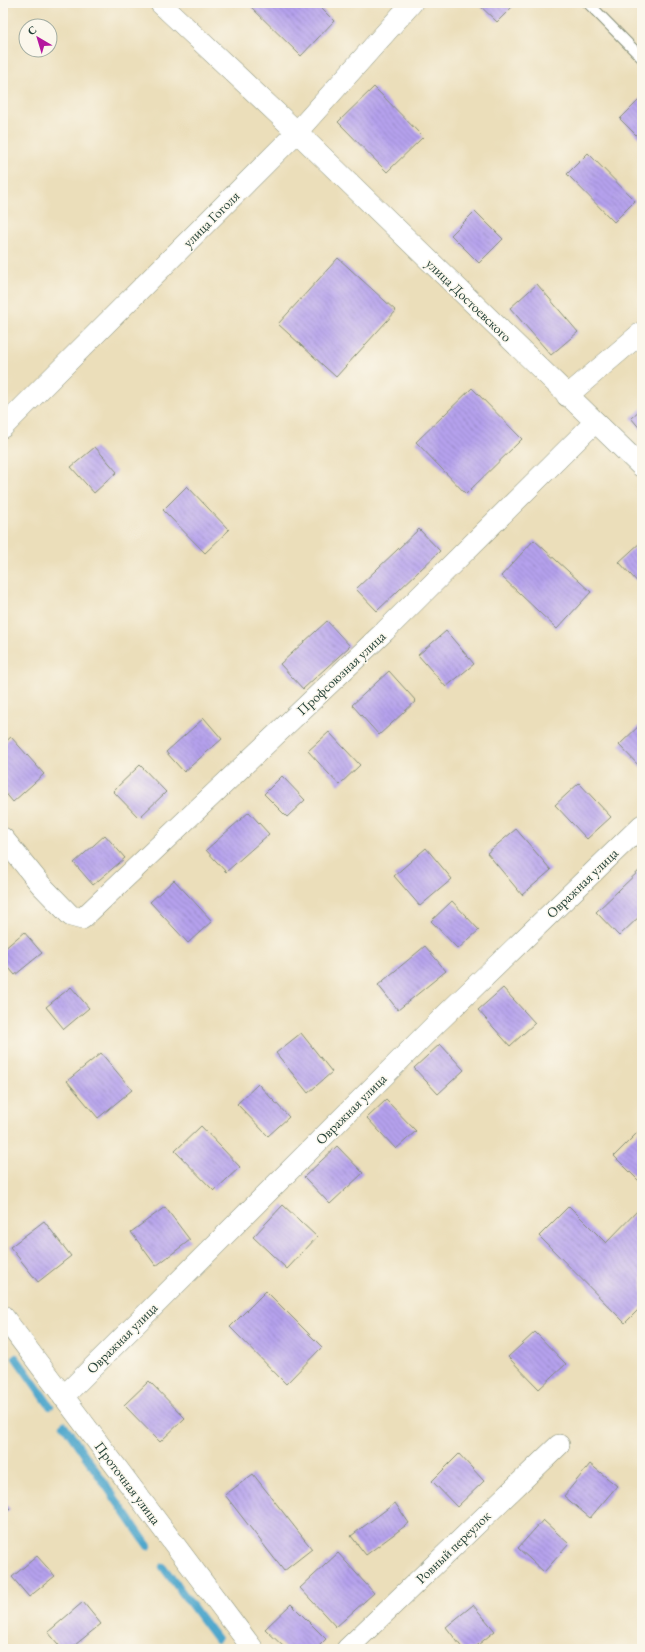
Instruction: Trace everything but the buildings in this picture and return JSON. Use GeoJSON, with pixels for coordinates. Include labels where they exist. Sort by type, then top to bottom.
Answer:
{"type":"FeatureCollection","features":[{"type":"Feature","properties":{"kind":"street","name":"улица Достоевского"},"geometry":{"type":"LineString","coordinates":[[160,3],[297,132],[642,467]]}},
{"type":"Feature","properties":{"kind":"street","name":"улица Гоголя"},"geometry":{"type":"LineString","coordinates":[[3,427],[297,132],[412,3]]}},
{"type":"Feature","properties":{"kind":"street"},"geometry":{"type":"LineString","coordinates":[[568,396],[642,332]]}},
{"type":"Feature","properties":{"kind":"street","name":"Профсоюзная улица"},"geometry":{"type":"LineString","coordinates":[[3,838],[41,885],[71,916],[82,919],[385,631],[595,422]]}},
{"type":"Feature","properties":{"kind":"street","name":"Овражная улица"},"geometry":{"type":"LineString","coordinates":[[63,1397],[436,1024],[642,825]]}},
{"type":"Feature","properties":{"kind":"street","name":"Проточная улица"},"geometry":{"type":"LineString","coordinates":[[3,1316],[253,1649]]}},
{"type":"Feature","properties":{"kind":"street","name":"Ровный переулок"},"geometry":{"type":"LineString","coordinates":[[347,1649],[559,1445]]}},
{"type":"Feature","properties":{"kind":"lane"},"geometry":{"type":"LineString","coordinates":[[588,3],[642,58]]}},
{"type":"Feature","properties":{"kind":"waterway"},"geometry":{"type":"LineString","coordinates":[[16,1358],[50,1406]]}},
{"type":"Feature","properties":{"kind":"waterway"},"geometry":{"type":"LineString","coordinates":[[64,1425],[148,1546]]}},
{"type":"Feature","properties":{"kind":"waterway"},"geometry":{"type":"LineString","coordinates":[[163,1567],[217,1639]]}}]}
